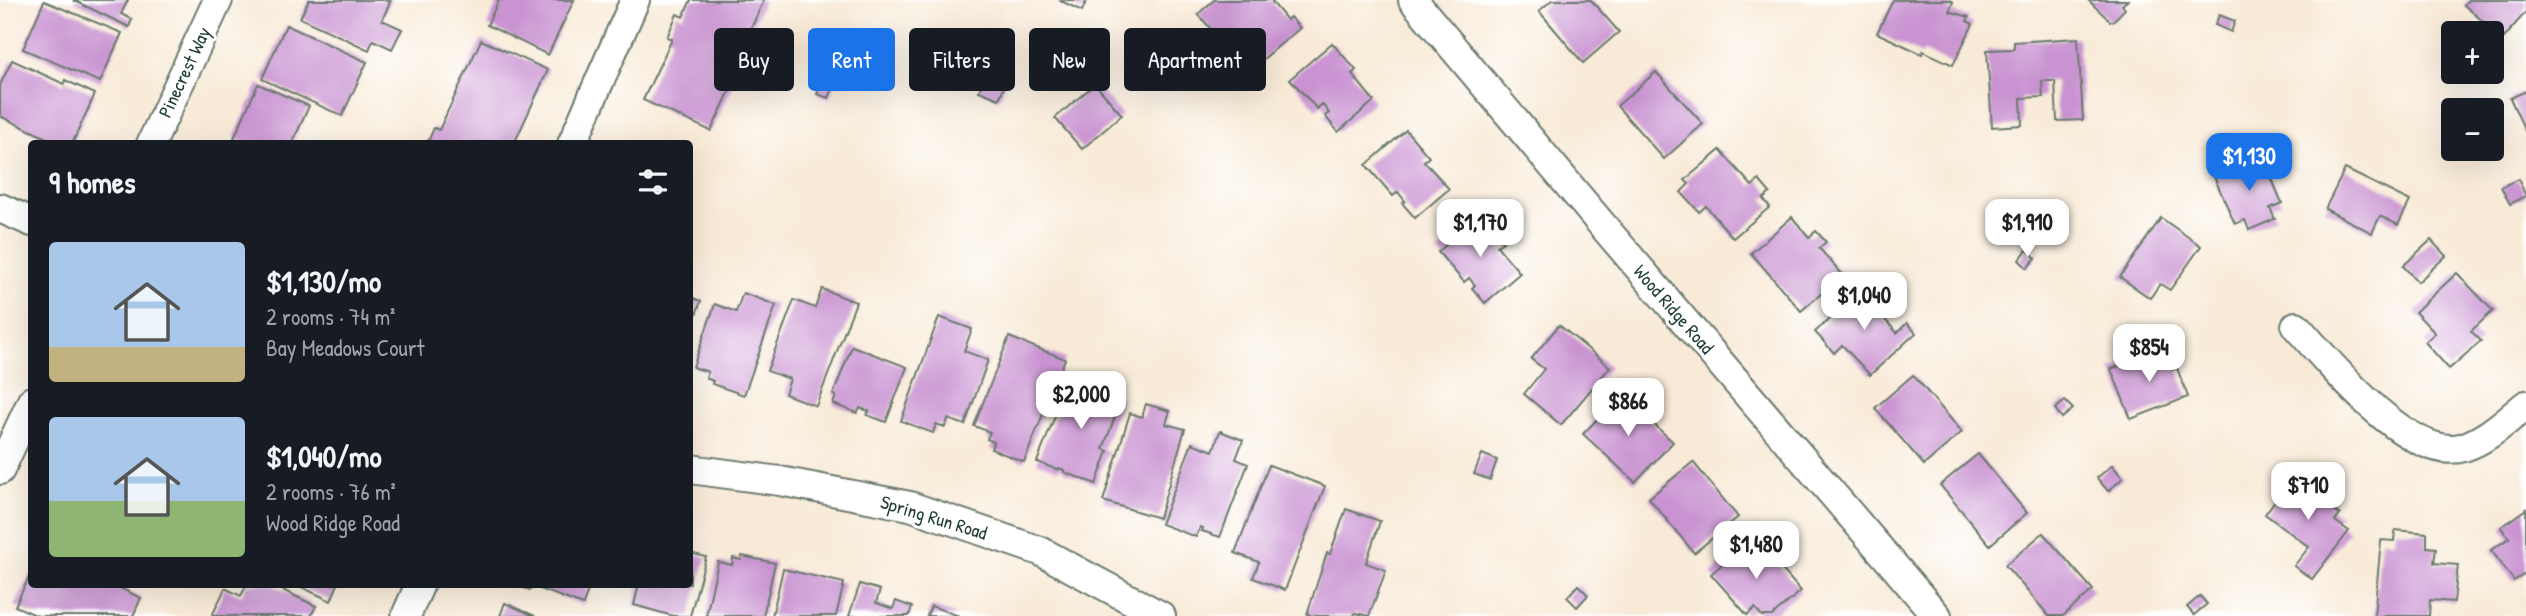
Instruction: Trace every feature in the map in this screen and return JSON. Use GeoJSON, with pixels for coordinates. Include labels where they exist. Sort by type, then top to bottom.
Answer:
{"type":"FeatureCollection","features":[{"type":"Feature","properties":{"kind":"street","name":"Pinecrest Way"},"geometry":{"type":"LineString","coordinates":[[153,140],[218,0]]}},
{"type":"Feature","properties":{"kind":"street"},"geometry":{"type":"LineString","coordinates":[[574,140],[635,0]]}},
{"type":"Feature","properties":{"kind":"street","name":"Wood Ridge Road"},"geometry":{"type":"LineString","coordinates":[[1413,0],[1604,228],[1937,616]]}},
{"type":"Feature","properties":{"kind":"street"},"geometry":{"type":"LineString","coordinates":[[0,208],[28,220]]}},
{"type":"Feature","properties":{"kind":"street"},"geometry":{"type":"LineString","coordinates":[[2296,326],[2385,419],[2415,439],[2441,447],[2465,447],[2488,435],[2526,405]]}},
{"type":"Feature","properties":{"kind":"street"},"geometry":{"type":"LineString","coordinates":[[0,470],[28,410]]}},
{"type":"Feature","properties":{"kind":"street","name":"Spring Run Road"},"geometry":{"type":"LineString","coordinates":[[693,469],[780,481],[910,506],[1040,551],[1156,614]]}},
{"type":"Feature","properties":{"kind":"street"},"geometry":{"type":"LineString","coordinates":[[406,616],[418,588]]}},
{"type":"Feature","properties":{"kind":"building"},"geometry":{"type":"Polygon","coordinates":[[[73,0],[128,0],[121,14],[132,19],[129,27],[73,0]]]}},
{"type":"Feature","properties":{"kind":"building"},"geometry":{"type":"Polygon","coordinates":[[[309,0],[391,0],[382,20],[402,29],[392,49],[373,40],[369,50],[300,18],[309,0]]]}},
{"type":"Feature","properties":{"kind":"building"},"geometry":{"type":"Polygon","coordinates":[[[499,0],[574,0],[548,55],[487,25],[499,0]]]}},
{"type":"Feature","properties":{"kind":"building"},"geometry":{"type":"Polygon","coordinates":[[[691,0],[764,0],[751,28],[714,28],[714,91],[730,91],[711,131],[643,100],[672,39],[667,37],[677,14],[683,17],[691,0]]]}},
{"type":"Feature","properties":{"kind":"building"},"geometry":{"type":"Polygon","coordinates":[[[1059,0],[1087,0],[1082,11],[1059,0]]]}},
{"type":"Feature","properties":{"kind":"building"},"geometry":{"type":"Polygon","coordinates":[[[1214,0],[1274,0],[1272,2],[1287,20],[1290,17],[1300,28],[1266,57],[1266,28],[1210,28],[1198,14],[1214,0]]]}},
{"type":"Feature","properties":{"kind":"building"},"geometry":{"type":"Polygon","coordinates":[[[1552,0],[1591,0],[1619,32],[1583,63],[1539,11],[1552,0]]]}},
{"type":"Feature","properties":{"kind":"building"},"geometry":{"type":"Polygon","coordinates":[[[1893,0],[1949,0],[1953,2],[1949,11],[1969,17],[1967,21],[1973,24],[1953,65],[1877,33],[1893,0]]]}},
{"type":"Feature","properties":{"kind":"building"},"geometry":{"type":"Polygon","coordinates":[[[2088,0],[2128,0],[2122,5],[2125,9],[2110,21],[2088,0]]]}},
{"type":"Feature","properties":{"kind":"building"},"geometry":{"type":"Polygon","coordinates":[[[2468,0],[2526,0],[2526,12],[2504,37],[2504,21],[2483,21],[2464,5],[2468,0]]]}},
{"type":"Feature","properties":{"kind":"building"},"geometry":{"type":"Polygon","coordinates":[[[44,1],[122,33],[100,82],[23,49],[44,1]]]}},
{"type":"Feature","properties":{"kind":"building"},"geometry":{"type":"Polygon","coordinates":[[[2219,15],[2235,21],[2231,32],[2215,25],[2219,15]]]}},
{"type":"Feature","properties":{"kind":"building"},"geometry":{"type":"Polygon","coordinates":[[[286,25],[367,62],[342,116],[262,79],[286,25]]]}},
{"type":"Feature","properties":{"kind":"building"},"geometry":{"type":"Polygon","coordinates":[[[2078,38],[2083,120],[2057,121],[2055,81],[2042,81],[2043,97],[2021,98],[2022,125],[1992,127],[1987,50],[2014,49],[2014,42],[2078,38]]]}},
{"type":"Feature","properties":{"kind":"building"},"geometry":{"type":"Polygon","coordinates":[[[481,40],[548,70],[516,140],[429,140],[434,128],[439,130],[481,40]]]}},
{"type":"Feature","properties":{"kind":"building"},"geometry":{"type":"Polygon","coordinates":[[[1332,43],[1356,70],[1352,74],[1374,101],[1338,132],[1325,116],[1329,113],[1322,104],[1317,109],[1290,79],[1332,43]]]}},
{"type":"Feature","properties":{"kind":"building"},"geometry":{"type":"Polygon","coordinates":[[[12,60],[64,84],[65,80],[95,94],[74,140],[51,140],[0,116],[0,85],[12,60]]]}},
{"type":"Feature","properties":{"kind":"building"},"geometry":{"type":"Polygon","coordinates":[[[1656,72],[1703,124],[1664,159],[1617,106],[1656,72]]]}},
{"type":"Feature","properties":{"kind":"building"},"geometry":{"type":"Polygon","coordinates":[[[258,84],[309,106],[294,140],[234,138],[258,84]]]}},
{"type":"Feature","properties":{"kind":"building"},"geometry":{"type":"Polygon","coordinates":[[[818,91],[832,91],[829,98],[817,94],[818,91]]]}},
{"type":"Feature","properties":{"kind":"building"},"geometry":{"type":"Polygon","coordinates":[[[979,91],[1002,91],[999,99],[979,91]]]}},
{"type":"Feature","properties":{"kind":"building"},"geometry":{"type":"Polygon","coordinates":[[[1087,91],[1101,91],[1122,115],[1082,149],[1055,118],[1087,91]]]}},
{"type":"Feature","properties":{"kind":"building"},"geometry":{"type":"Polygon","coordinates":[[[2526,91],[2526,133],[2510,98],[2526,91]]]}},
{"type":"Feature","properties":{"kind":"building"},"geometry":{"type":"Polygon","coordinates":[[[1406,130],[1429,157],[1424,161],[1449,189],[1415,218],[1402,203],[1405,201],[1398,192],[1393,196],[1366,165],[1406,130]]]}},
{"type":"Feature","properties":{"kind":"building"},"geometry":{"type":"Polygon","coordinates":[[[1720,150],[1752,186],[1759,180],[1770,193],[1763,199],[1770,207],[1733,238],[1706,206],[1699,212],[1681,192],[1689,184],[1685,180],[1720,150]]]}},
{"type":"Feature","properties":{"kind":"building"},"geometry":{"type":"Polygon","coordinates":[[[2262,156],[2282,203],[2270,208],[2275,219],[2249,230],[2245,220],[2235,224],[2214,177],[2262,156]]]}},
{"type":"Feature","properties":{"kind":"building"},"geometry":{"type":"Polygon","coordinates":[[[2345,169],[2410,201],[2398,225],[2380,216],[2372,233],[2325,209],[2345,169]]]}},
{"type":"Feature","properties":{"kind":"building"},"geometry":{"type":"Polygon","coordinates":[[[2518,179],[2526,196],[2510,204],[2501,187],[2518,179]]]}},
{"type":"Feature","properties":{"kind":"building"},"geometry":{"type":"Polygon","coordinates":[[[1480,215],[1503,242],[1497,246],[1520,273],[1485,303],[1472,288],[1475,285],[1469,278],[1464,282],[1438,252],[1480,215]]]}},
{"type":"Feature","properties":{"kind":"building"},"geometry":{"type":"Polygon","coordinates":[[[1792,217],[1809,237],[1816,231],[1826,242],[1819,248],[1843,275],[1801,311],[1751,253],[1792,217]]]}},
{"type":"Feature","properties":{"kind":"building"},"geometry":{"type":"Polygon","coordinates":[[[2161,218],[2201,246],[2170,290],[2160,284],[2150,298],[2120,277],[2161,218]]]}},
{"type":"Feature","properties":{"kind":"building"},"geometry":{"type":"Polygon","coordinates":[[[2431,240],[2446,256],[2418,282],[2403,266],[2431,240]]]}},
{"type":"Feature","properties":{"kind":"building"},"geometry":{"type":"Polygon","coordinates":[[[2027,250],[2036,258],[2027,268],[2019,260],[2027,250]]]}},
{"type":"Feature","properties":{"kind":"building"},"geometry":{"type":"Polygon","coordinates":[[[2457,273],[2493,311],[2471,331],[2481,341],[2449,369],[2425,342],[2435,333],[2415,312],[2457,273]]]}},
{"type":"Feature","properties":{"kind":"building"},"geometry":{"type":"Polygon","coordinates":[[[1866,286],[1879,300],[1871,308],[1875,311],[1882,304],[1887,309],[1881,315],[1897,333],[1907,323],[1916,333],[1870,375],[1842,345],[1834,353],[1815,332],[1866,286]]]}},
{"type":"Feature","properties":{"kind":"building"},"geometry":{"type":"Polygon","coordinates":[[[822,289],[856,302],[816,406],[785,394],[790,379],[767,371],[794,300],[815,308],[822,289]]]}},
{"type":"Feature","properties":{"kind":"building"},"geometry":{"type":"Polygon","coordinates":[[[743,293],[776,305],[744,395],[712,384],[713,381],[706,378],[708,372],[693,367],[715,304],[736,312],[743,293]]]}},
{"type":"Feature","properties":{"kind":"building"},"geometry":{"type":"Polygon","coordinates":[[[693,298],[701,301],[693,323],[693,298]]]}},
{"type":"Feature","properties":{"kind":"building"},"geometry":{"type":"Polygon","coordinates":[[[939,317],[972,329],[964,351],[988,360],[965,425],[948,419],[945,427],[936,424],[933,433],[901,421],[939,317]]]}},
{"type":"Feature","properties":{"kind":"building"},"geometry":{"type":"Polygon","coordinates":[[[1559,325],[1610,367],[1561,425],[1524,394],[1544,369],[1531,359],[1559,325]]]}},
{"type":"Feature","properties":{"kind":"building"},"geometry":{"type":"Polygon","coordinates":[[[1009,337],[1065,359],[1024,462],[991,449],[994,442],[987,439],[990,432],[974,426],[1009,337]]]}},
{"type":"Feature","properties":{"kind":"building"},"geometry":{"type":"Polygon","coordinates":[[[852,346],[907,367],[886,422],[867,415],[869,411],[860,408],[857,413],[833,404],[836,396],[833,395],[852,346]]]}},
{"type":"Feature","properties":{"kind":"building"},"geometry":{"type":"Polygon","coordinates":[[[2164,349],[2172,370],[2177,368],[2188,397],[2131,419],[2111,369],[2164,349]]]}},
{"type":"Feature","properties":{"kind":"building"},"geometry":{"type":"Polygon","coordinates":[[[1913,375],[1962,432],[1924,465],[1875,408],[1913,375]]]}},
{"type":"Feature","properties":{"kind":"building"},"geometry":{"type":"Polygon","coordinates":[[[1070,378],[1122,398],[1103,449],[1108,451],[1096,484],[1037,462],[1070,378]]]}},
{"type":"Feature","properties":{"kind":"building"},"geometry":{"type":"Polygon","coordinates":[[[1621,394],[1673,442],[1635,482],[1583,434],[1621,394]]]}},
{"type":"Feature","properties":{"kind":"building"},"geometry":{"type":"Polygon","coordinates":[[[2065,401],[2073,409],[2062,418],[2055,409],[2065,401]]]}},
{"type":"Feature","properties":{"kind":"building"},"geometry":{"type":"Polygon","coordinates":[[[1146,404],[1170,411],[1166,424],[1185,429],[1159,518],[1103,501],[1130,413],[1142,417],[1146,404]]]}},
{"type":"Feature","properties":{"kind":"building"},"geometry":{"type":"Polygon","coordinates":[[[1220,431],[1243,440],[1236,459],[1248,464],[1220,537],[1202,531],[1203,528],[1200,527],[1196,537],[1161,524],[1192,443],[1213,451],[1220,431]]]}},
{"type":"Feature","properties":{"kind":"building"},"geometry":{"type":"Polygon","coordinates":[[[1482,454],[1497,460],[1490,480],[1474,474],[1482,454]]]}},
{"type":"Feature","properties":{"kind":"building"},"geometry":{"type":"Polygon","coordinates":[[[1978,454],[2027,513],[1990,545],[1940,485],[1978,454]]]}},
{"type":"Feature","properties":{"kind":"building"},"geometry":{"type":"Polygon","coordinates":[[[1693,462],[1738,517],[1694,553],[1649,498],[1693,462]]]}},
{"type":"Feature","properties":{"kind":"building"},"geometry":{"type":"Polygon","coordinates":[[[1269,465],[1325,486],[1285,590],[1253,578],[1259,562],[1235,553],[1269,465]]]}},
{"type":"Feature","properties":{"kind":"building"},"geometry":{"type":"Polygon","coordinates":[[[2112,465],[2123,478],[2108,491],[2097,478],[2112,465]]]}},
{"type":"Feature","properties":{"kind":"building"},"geometry":{"type":"Polygon","coordinates":[[[2296,472],[2335,502],[2330,508],[2340,515],[2335,521],[2349,531],[2312,579],[2294,566],[2309,547],[2265,514],[2296,472]]]}},
{"type":"Feature","properties":{"kind":"building"},"geometry":{"type":"Polygon","coordinates":[[[1346,509],[1380,521],[1366,563],[1386,570],[1369,616],[1355,613],[1354,616],[1307,614],[1327,553],[1330,554],[1346,509]]]}},
{"type":"Feature","properties":{"kind":"building"},"geometry":{"type":"Polygon","coordinates":[[[2526,509],[2526,573],[2514,581],[2491,550],[2509,538],[2501,527],[2526,509]]]}},
{"type":"Feature","properties":{"kind":"building"},"geometry":{"type":"Polygon","coordinates":[[[2395,530],[2427,533],[2427,547],[2436,548],[2434,563],[2458,565],[2454,602],[2430,600],[2429,616],[2374,616],[2381,540],[2394,541],[2395,530]]]}},
{"type":"Feature","properties":{"kind":"building"},"geometry":{"type":"Polygon","coordinates":[[[2043,533],[2093,590],[2063,616],[2049,616],[2005,565],[2043,533]]]}},
{"type":"Feature","properties":{"kind":"building"},"geometry":{"type":"Polygon","coordinates":[[[1755,539],[1801,591],[1772,616],[1762,616],[1755,608],[1747,615],[1711,574],[1747,542],[1749,544],[1755,539]]]}},
{"type":"Feature","properties":{"kind":"building"},"geometry":{"type":"Polygon","coordinates":[[[693,554],[706,557],[690,616],[673,616],[634,605],[638,588],[693,588],[693,554]]]}},
{"type":"Feature","properties":{"kind":"building"},"geometry":{"type":"Polygon","coordinates":[[[742,556],[775,563],[763,616],[706,616],[718,562],[732,565],[733,558],[741,560],[742,556]]]}},
{"type":"Feature","properties":{"kind":"building"},"geometry":{"type":"Polygon","coordinates":[[[783,569],[844,583],[836,616],[772,616],[783,569]]]}},
{"type":"Feature","properties":{"kind":"building"},"geometry":{"type":"Polygon","coordinates":[[[28,579],[28,588],[120,588],[141,598],[133,616],[38,616],[15,606],[28,579]]]}},
{"type":"Feature","properties":{"kind":"building"},"geometry":{"type":"Polygon","coordinates":[[[860,584],[880,590],[876,603],[893,609],[896,601],[912,607],[909,616],[849,616],[860,584]]]}},
{"type":"Feature","properties":{"kind":"building"},"geometry":{"type":"Polygon","coordinates":[[[1578,585],[1588,595],[1577,607],[1567,597],[1578,585]]]}},
{"type":"Feature","properties":{"kind":"building"},"geometry":{"type":"Polygon","coordinates":[[[225,588],[241,596],[245,588],[278,588],[316,606],[311,616],[212,616],[225,588]]]}},
{"type":"Feature","properties":{"kind":"building"},"geometry":{"type":"Polygon","coordinates":[[[303,588],[336,588],[331,601],[303,588]]]}},
{"type":"Feature","properties":{"kind":"building"},"geometry":{"type":"Polygon","coordinates":[[[537,588],[589,588],[583,605],[537,588]]]}},
{"type":"Feature","properties":{"kind":"building"},"geometry":{"type":"Polygon","coordinates":[[[2200,596],[2207,604],[2194,615],[2187,607],[2200,596]]]}},
{"type":"Feature","properties":{"kind":"building"},"geometry":{"type":"Polygon","coordinates":[[[505,603],[535,616],[500,616],[505,603]]]}},
{"type":"Feature","properties":{"kind":"building"},"geometry":{"type":"Polygon","coordinates":[[[931,606],[959,616],[927,616],[931,606]]]}}]}
